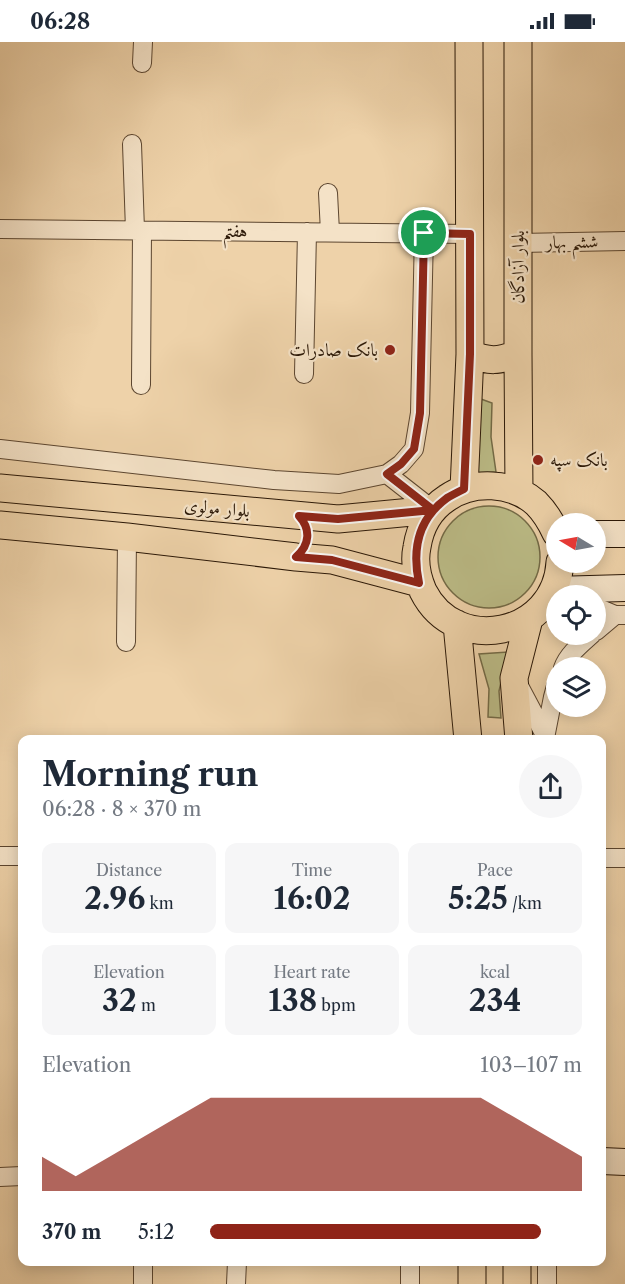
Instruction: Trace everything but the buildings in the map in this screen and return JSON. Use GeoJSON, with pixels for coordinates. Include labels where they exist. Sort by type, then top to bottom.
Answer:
{"type":"FeatureCollection","features":[{"type":"Feature","properties":{"kind":"main road"},"geometry":{"type":"LineString","coordinates":[[464,489],[470,354],[469,42]]}},
{"type":"Feature","properties":{"kind":"main road","name":"بلوار آزادگان"},"geometry":{"type":"LineString","coordinates":[[518,42],[519,492]]}},
{"type":"Feature","properties":{"kind":"main road"},"geometry":{"type":"LineString","coordinates":[[470,354],[483,359],[501,360],[518,354]]}},
{"type":"Feature","properties":{"kind":"main road"},"geometry":{"type":"LineString","coordinates":[[546,514],[536,502],[519,492],[501,486],[482,485],[464,489],[447,498],[433,510],[418,537],[416,552],[419,583],[428,600],[441,614],[457,624],[475,630],[494,632],[530,619],[546,604]]}},
{"type":"Feature","properties":{"kind":"main road","name":"بلوار مولوی"},"geometry":{"type":"LineString","coordinates":[[0,488],[338,519],[433,510]]}},
{"type":"Feature","properties":{"kind":"main road"},"geometry":{"type":"LineString","coordinates":[[296,557],[304,548],[308,536],[304,522],[299,516]]}},
{"type":"Feature","properties":{"kind":"main road"},"geometry":{"type":"LineString","coordinates":[[0,525],[332,560],[419,583]]}},
{"type":"Feature","properties":{"kind":"main road"},"geometry":{"type":"LineString","coordinates":[[606,534],[625,534]]}},
{"type":"Feature","properties":{"kind":"main road"},"geometry":{"type":"LineString","coordinates":[[606,589],[625,588]]}},
{"type":"Feature","properties":{"kind":"main road"},"geometry":{"type":"LineString","coordinates":[[530,619],[514,678],[535,735]]}},
{"type":"Feature","properties":{"kind":"main road"},"geometry":{"type":"LineString","coordinates":[[457,624],[468,735]]}},
{"type":"Feature","properties":{"kind":"main road"},"geometry":{"type":"LineString","coordinates":[[606,1161],[625,1162]]}},
{"type":"Feature","properties":{"kind":"main road"},"geometry":{"type":"LineString","coordinates":[[472,1266],[472,1284]]}},
{"type":"Feature","properties":{"kind":"main road"},"geometry":{"type":"LineString","coordinates":[[517,1266],[517,1284]]}},
{"type":"Feature","properties":{"kind":"street"},"geometry":{"type":"LineString","coordinates":[[142,63],[143,42]]}},
{"type":"Feature","properties":{"kind":"street"},"geometry":{"type":"LineString","coordinates":[[132,144],[139,231],[141,385]]}},
{"type":"Feature","properties":{"kind":"street"},"geometry":{"type":"LineString","coordinates":[[328,193],[330,232]]}},
{"type":"Feature","properties":{"kind":"street","name":"هفتم"},"geometry":{"type":"LineString","coordinates":[[0,229],[470,234]]}},
{"type":"Feature","properties":{"kind":"street"},"geometry":{"type":"LineString","coordinates":[[304,374],[307,232]]}},
{"type":"Feature","properties":{"kind":"street"},"geometry":{"type":"LineString","coordinates":[[0,449],[274,480],[339,484],[387,474],[401,464],[414,449],[420,413],[424,233]]}},
{"type":"Feature","properties":{"kind":"street","name":"ششم بهار"},"geometry":{"type":"LineString","coordinates":[[519,243],[625,241]]}},
{"type":"Feature","properties":{"kind":"street"},"geometry":{"type":"LineString","coordinates":[[387,474],[433,510]]}},
{"type":"Feature","properties":{"kind":"street"},"geometry":{"type":"LineString","coordinates":[[126,537],[126,642]]}},
{"type":"Feature","properties":{"kind":"street"},"geometry":{"type":"LineString","coordinates":[[606,624],[620,615]]}},
{"type":"Feature","properties":{"kind":"street"},"geometry":{"type":"LineString","coordinates":[[570,657],[580,645]]}},
{"type":"Feature","properties":{"kind":"street"},"geometry":{"type":"LineString","coordinates":[[537,735],[546,714]]}},
{"type":"Feature","properties":{"kind":"street"},"geometry":{"type":"LineString","coordinates":[[0,856],[18,856]]}},
{"type":"Feature","properties":{"kind":"street"},"geometry":{"type":"LineString","coordinates":[[606,858],[625,858]]}},
{"type":"Feature","properties":{"kind":"street"},"geometry":{"type":"LineString","coordinates":[[0,1177],[18,1176]]}},
{"type":"Feature","properties":{"kind":"street"},"geometry":{"type":"LineString","coordinates":[[143,1284],[144,1266]]}},
{"type":"Feature","properties":{"kind":"street"},"geometry":{"type":"LineString","coordinates":[[236,1284],[237,1266]]}},
{"type":"Feature","properties":{"kind":"street"},"geometry":{"type":"LineString","coordinates":[[410,1266],[410,1284]]}},
{"type":"Feature","properties":{"kind":"street"},"geometry":{"type":"LineString","coordinates":[[547,1266],[548,1284]]}},
{"type":"Feature","properties":{"kind":"green space"},"geometry":{"type":"Polygon","coordinates":[[[481,399],[492,403],[491,437],[496,472],[476,474],[481,399]]]}},
{"type":"Feature","properties":{"kind":"green space"},"geometry":{"type":"Polygon","coordinates":[[[489,506],[508,510],[525,521],[536,538],[540,557],[536,576],[525,593],[508,604],[489,608],[470,604],[453,593],[442,576],[438,557],[442,538],[453,521],[470,510],[489,506]]]}},
{"type":"Feature","properties":{"kind":"green space"},"geometry":{"type":"Polygon","coordinates":[[[508,652],[499,691],[501,718],[488,717],[489,689],[479,654],[508,652]]]}},
{"type":"Feature","properties":{"kind":"place","name":"بانک صادرات"},"geometry":{"type":"Point","coordinates":[390,350]}},
{"type":"Feature","properties":{"kind":"place","name":"بانک سپه"},"geometry":{"type":"Point","coordinates":[538,460]}},
{"type":"Feature","properties":{"kind":"route"},"geometry":{"type":"LineString","coordinates":[[424,233],[420,413],[414,449],[401,464],[387,474],[433,510],[338,519],[299,516],[304,522],[308,536],[304,548],[296,557],[332,560],[419,583],[416,552],[418,537],[424,523],[433,510],[447,498],[464,489],[470,354],[470,234],[424,233]]}}]}
